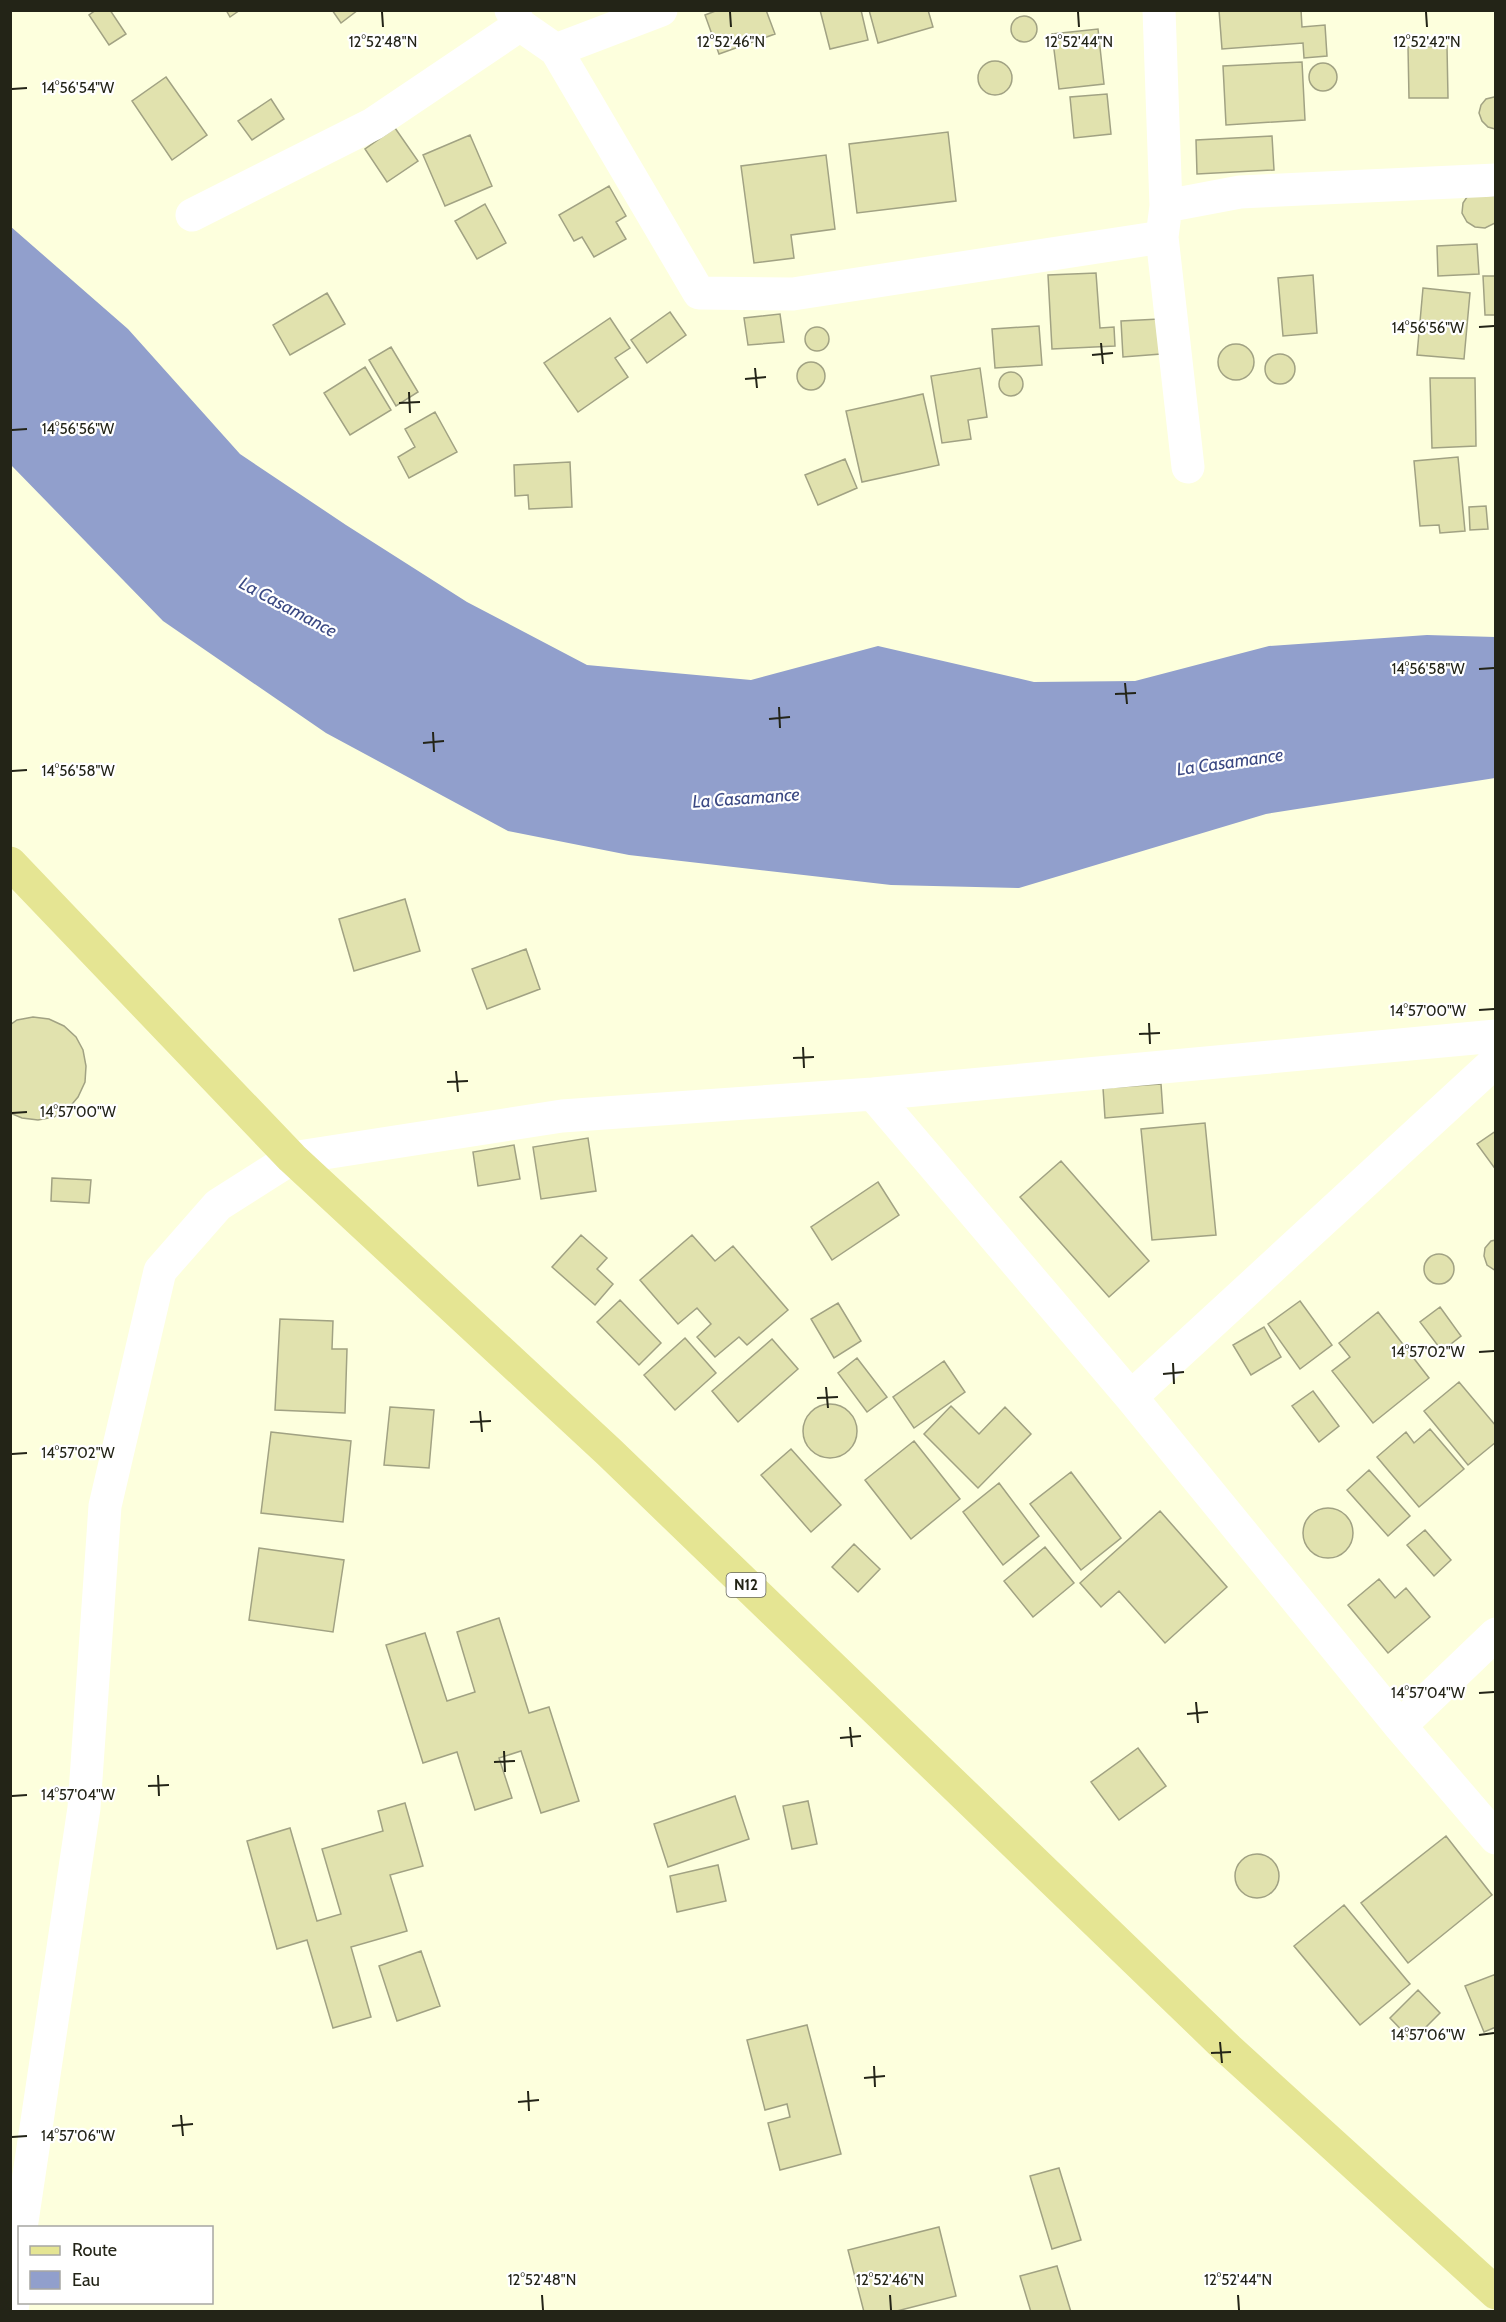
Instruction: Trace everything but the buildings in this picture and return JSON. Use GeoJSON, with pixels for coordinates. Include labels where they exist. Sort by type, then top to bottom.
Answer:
{"type":"FeatureCollection","features":[{"type":"Feature","properties":{"kind":"main road","name":"N12"},"geometry":{"type":"LineString","coordinates":[[10,863],[292,1158],[618,1460],[1228,2049],[1496,2293]]}},
{"type":"Feature","properties":{"kind":"street"},"geometry":{"type":"LineString","coordinates":[[556,50],[661,10]]}},
{"type":"Feature","properties":{"kind":"street"},"geometry":{"type":"LineString","coordinates":[[1159,10],[1164,221],[1188,467]]}},
{"type":"Feature","properties":{"kind":"street"},"geometry":{"type":"LineString","coordinates":[[192,215],[373,124],[515,18],[556,50],[699,293],[794,294],[1164,221],[1240,192],[1496,180]]}},
{"type":"Feature","properties":{"kind":"street"},"geometry":{"type":"LineString","coordinates":[[21,2226],[84,1808],[105,1506],[160,1271],[218,1205],[292,1158],[562,1116],[873,1094],[1496,1036]]}},
{"type":"Feature","properties":{"kind":"street"},"geometry":{"type":"LineString","coordinates":[[1131,1396],[1496,1061]]}},
{"type":"Feature","properties":{"kind":"street"},"geometry":{"type":"LineString","coordinates":[[873,1094],[1131,1396],[1400,1726],[1496,1838]]}},
{"type":"Feature","properties":{"kind":"street"},"geometry":{"type":"LineString","coordinates":[[1400,1726],[1496,1634]]}},
{"type":"Feature","properties":{"kind":"street"},"geometry":{"type":"LineString","coordinates":[[12,2312],[18,2256]]}},
{"type":"Feature","properties":{"kind":"water","name":"La Casamance"},"geometry":{"type":"Polygon","coordinates":[[[10,226],[128,329],[240,454],[467,602],[587,665],[751,680],[878,646],[1034,682],[1135,681],[1269,646],[1427,635],[1495,637],[1495,778],[1266,814],[1019,888],[891,885],[629,855],[508,831],[326,733],[163,621],[11,465],[10,226]]]}}]}
